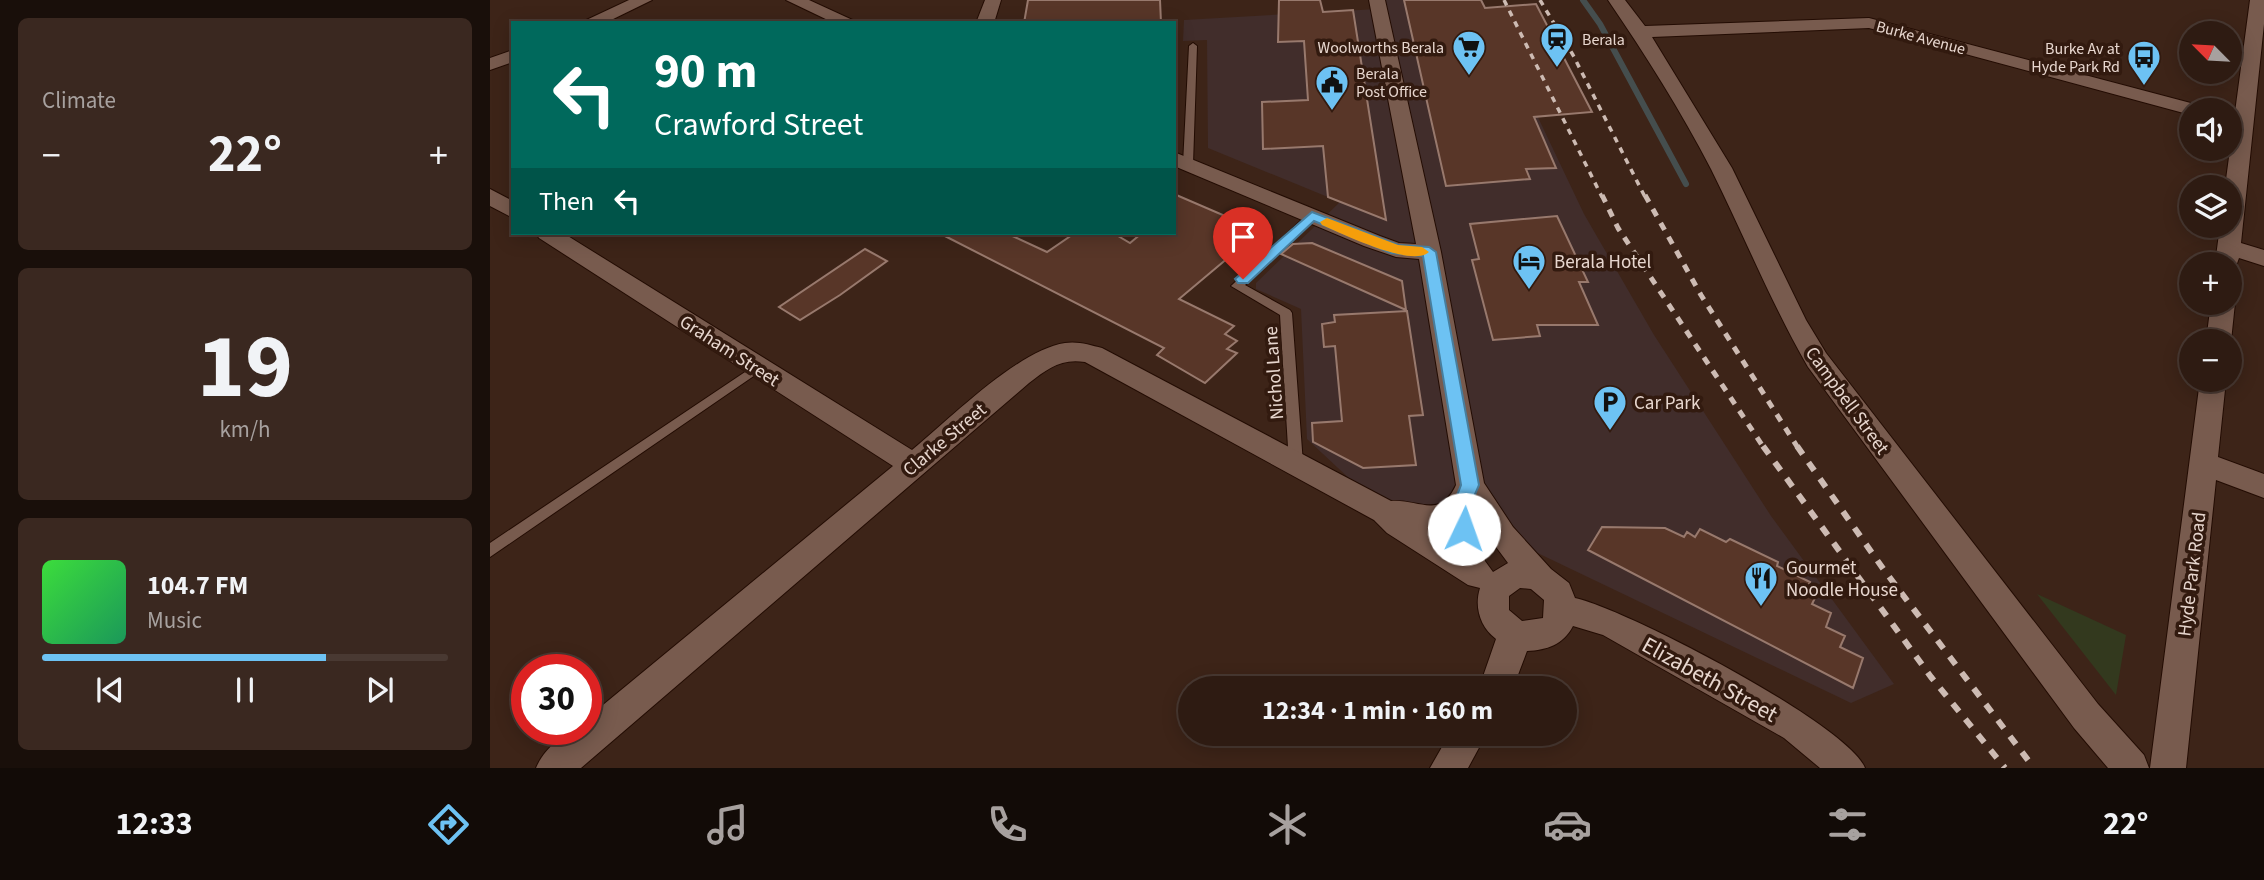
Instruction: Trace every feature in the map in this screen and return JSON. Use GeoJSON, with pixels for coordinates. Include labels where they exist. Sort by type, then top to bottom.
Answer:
{"type":"FeatureCollection","features":[{"type":"Feature","properties":{"kind":"street"},"geometry":{"type":"LineString","coordinates":[[594,21],[644,0]]}},
{"type":"Feature","properties":{"kind":"street"},"geometry":{"type":"LineString","coordinates":[[794,0],[845,21]]}},
{"type":"Feature","properties":{"kind":"street"},"geometry":{"type":"LineString","coordinates":[[986,21],[993,0]]}},
{"type":"Feature","properties":{"kind":"street"},"geometry":{"type":"LineString","coordinates":[[1377,0],[1429,252],[1466,496],[1471,569]]}},
{"type":"Feature","properties":{"kind":"street","name":"Campbell Street"},"geometry":{"type":"LineString","coordinates":[[1616,0],[1640,32],[1733,191],[1794,321],[1817,360],[2086,716],[2131,768]]}},
{"type":"Feature","properties":{"kind":"street"},"geometry":{"type":"LineString","coordinates":[[2242,116],[2255,102],[2259,0]]}},
{"type":"Feature","properties":{"kind":"street"},"geometry":{"type":"LineString","coordinates":[[1855,7],[1869,23]]}},
{"type":"Feature","properties":{"kind":"street","name":"Burke Avenue"},"geometry":{"type":"LineString","coordinates":[[1640,32],[1869,23],[2179,106]]}},
{"type":"Feature","properties":{"kind":"street"},"geometry":{"type":"LineString","coordinates":[[490,64],[511,56]]}},
{"type":"Feature","properties":{"kind":"street"},"geometry":{"type":"LineString","coordinates":[[1181,161],[1396,250],[1429,252]]}},
{"type":"Feature","properties":{"kind":"street"},"geometry":{"type":"LineString","coordinates":[[2228,252],[2234,161]]}},
{"type":"Feature","properties":{"kind":"street"},"geometry":{"type":"LineString","coordinates":[[490,196],[511,210]]}},
{"type":"Feature","properties":{"kind":"street","name":"Graham Street"},"geometry":{"type":"LineString","coordinates":[[550,235],[913,465]]}},
{"type":"Feature","properties":{"kind":"street"},"geometry":{"type":"LineString","coordinates":[[2242,257],[2264,258]]}},
{"type":"Feature","properties":{"kind":"street","name":"Clarke Street"},"geometry":{"type":"LineString","coordinates":[[554,768],[1041,360],[1066,350],[1080,350],[1093,355],[1384,511],[1421,520],[1439,519],[1466,496]]}},
{"type":"Feature","properties":{"kind":"street","name":"Hyde Park Road"},"geometry":{"type":"LineString","coordinates":[[2168,768],[2212,392]]}},
{"type":"Feature","properties":{"kind":"street"},"geometry":{"type":"LineString","coordinates":[[2203,463],[2264,486]]}},
{"type":"Feature","properties":{"kind":"street"},"geometry":{"type":"LineString","coordinates":[[1466,496],[1540,577],[1560,594],[1563,610],[1561,619],[1548,633],[1529,637],[1513,632],[1495,615],[1492,606],[1496,588],[1515,574],[1540,577]]}},
{"type":"Feature","properties":{"kind":"street","name":"Clarke Street"},"geometry":{"type":"LineString","coordinates":[[1384,511],[1398,524],[1471,569],[1496,588]]}},
{"type":"Feature","properties":{"kind":"street","name":"Elizabeth Street"},"geometry":{"type":"LineString","coordinates":[[1563,610],[1591,616],[1614,625],[1783,719],[1847,768]]}},
{"type":"Feature","properties":{"kind":"street"},"geometry":{"type":"LineString","coordinates":[[1501,676],[1510,653],[1513,632]]}},
{"type":"Feature","properties":{"kind":"street"},"geometry":{"type":"LineString","coordinates":[[1448,768],[1462,746]]}},
{"type":"Feature","properties":{"kind":"lane"},"geometry":{"type":"LineString","coordinates":[[1181,161],[1194,46]]}},
{"type":"Feature","properties":{"kind":"lane","name":"Nichol Lane"},"geometry":{"type":"LineString","coordinates":[[1296,464],[1286,313],[1237,286],[1312,216]]}},
{"type":"Feature","properties":{"kind":"lane"},"geometry":{"type":"LineString","coordinates":[[490,551],[757,368]]}},
{"type":"Feature","properties":{"kind":"shaded area"},"geometry":{"type":"Polygon","coordinates":[[[1377,0],[1482,0],[1584,214],[1654,335],[1771,516],[1894,684],[1851,703],[1502,536],[1439,519],[1384,511],[1307,439],[1301,309],[1256,289],[1256,283],[1340,202],[1208,148],[1207,40],[1183,41],[1184,20],[1378,9],[1377,0]]]}},
{"type":"Feature","properties":{"kind":"green space"},"geometry":{"type":"Polygon","coordinates":[[[2037,594],[2126,635],[2116,695],[2037,594]]]}},
{"type":"Feature","properties":{"kind":"building"},"geometry":{"type":"Polygon","coordinates":[[[1028,0],[1160,0],[1161,21],[1024,21],[1028,0]]]}},
{"type":"Feature","properties":{"kind":"building"},"geometry":{"type":"Polygon","coordinates":[[[1279,0],[1320,0],[1323,12],[1353,10],[1386,220],[1328,197],[1323,146],[1263,149],[1262,102],[1308,100],[1304,41],[1278,42],[1279,0]]]}},
{"type":"Feature","properties":{"kind":"building"},"geometry":{"type":"Polygon","coordinates":[[[1404,0],[1481,0],[1485,8],[1536,4],[1592,112],[1534,117],[1556,168],[1526,169],[1530,179],[1446,186],[1404,0]]]}},
{"type":"Feature","properties":{"kind":"building"},"geometry":{"type":"Polygon","coordinates":[[[1176,195],[1260,231],[1179,299],[1234,326],[1225,334],[1237,341],[1227,349],[1237,353],[1205,383],[1157,355],[1164,348],[943,235],[1010,235],[1047,252],[1072,235],[1116,235],[1130,243],[1140,235],[1176,235],[1176,195]]]}},
{"type":"Feature","properties":{"kind":"building"},"geometry":{"type":"Polygon","coordinates":[[[1557,216],[1588,282],[1579,282],[1598,325],[1537,325],[1540,336],[1493,340],[1472,260],[1479,259],[1470,224],[1557,216]]]}},
{"type":"Feature","properties":{"kind":"building"},"geometry":{"type":"Polygon","coordinates":[[[1312,243],[1402,281],[1406,310],[1281,254],[1293,244],[1312,243]]]}},
{"type":"Feature","properties":{"kind":"building"},"geometry":{"type":"Polygon","coordinates":[[[865,249],[887,261],[800,320],[779,307],[865,249]]]}},
{"type":"Feature","properties":{"kind":"building"},"geometry":{"type":"Polygon","coordinates":[[[1407,311],[1423,415],[1409,416],[1416,465],[1363,468],[1313,442],[1312,423],[1342,421],[1335,346],[1324,347],[1322,324],[1335,322],[1334,315],[1407,311]]]}},
{"type":"Feature","properties":{"kind":"building","name":"Gourmet Noodle House"},"geometry":{"type":"Polygon","coordinates":[[[1602,527],[1665,528],[1684,537],[1687,532],[1695,537],[1700,529],[1726,542],[1730,539],[1778,562],[1777,566],[1810,582],[1806,591],[1816,596],[1812,604],[1831,613],[1826,627],[1845,636],[1840,647],[1863,658],[1853,688],[1588,550],[1602,527]]]}},
{"type":"Feature","properties":{"kind":"waterway"},"geometry":{"type":"LineString","coordinates":[[1583,0],[1600,24],[1686,184]]}},
{"type":"Feature","properties":{"kind":"railway"},"geometry":{"type":"LineString","coordinates":[[1504,0],[1602,197]]}},
{"type":"Feature","properties":{"kind":"railway"},"geometry":{"type":"LineString","coordinates":[[1540,0],[1573,55],[1645,197]]}},
{"type":"Feature","properties":{"kind":"railway"},"geometry":{"type":"LineString","coordinates":[[1602,195],[1618,228],[1764,448]]}},
{"type":"Feature","properties":{"kind":"railway"},"geometry":{"type":"LineString","coordinates":[[1645,195],[1701,295],[1798,448]]}},
{"type":"Feature","properties":{"kind":"railway"},"geometry":{"type":"LineString","coordinates":[[1763,446],[1931,677],[2005,768]]}},
{"type":"Feature","properties":{"kind":"railway"},"geometry":{"type":"LineString","coordinates":[[1797,446],[1884,570],[2034,768]]}},
{"type":"Feature","properties":{"kind":"slow traffic"},"geometry":{"type":"LineString","coordinates":[[1327,222],[1396,250],[1422,252]]}},
{"type":"Feature","properties":{"kind":"place","name":"Berala"},"geometry":{"type":"Point","coordinates":[1557,69]}},
{"type":"Feature","properties":{"kind":"place","name":"Woolworths Berala"},"geometry":{"type":"Point","coordinates":[1469,77]}},
{"type":"Feature","properties":{"kind":"place","name":"Burke Av at Hyde Park Rd"},"geometry":{"type":"Point","coordinates":[2144,87]}},
{"type":"Feature","properties":{"kind":"place","name":"Berala Post Office"},"geometry":{"type":"Point","coordinates":[1332,112]}},
{"type":"Feature","properties":{"kind":"place","name":"Berala Hotel"},"geometry":{"type":"Point","coordinates":[1529,291]}},
{"type":"Feature","properties":{"kind":"place","name":"Car Park"},"geometry":{"type":"Point","coordinates":[1610,432]}},
{"type":"Feature","properties":{"kind":"place","name":"Gourmet Noodle House"},"geometry":{"type":"Point","coordinates":[1761,608]}},
{"type":"Feature","properties":{"kind":"route"},"geometry":{"type":"LineString","coordinates":[[1243,279],[1312,216],[1396,250],[1429,252],[1470,485],[1461,506],[1464,529]]}}]}
